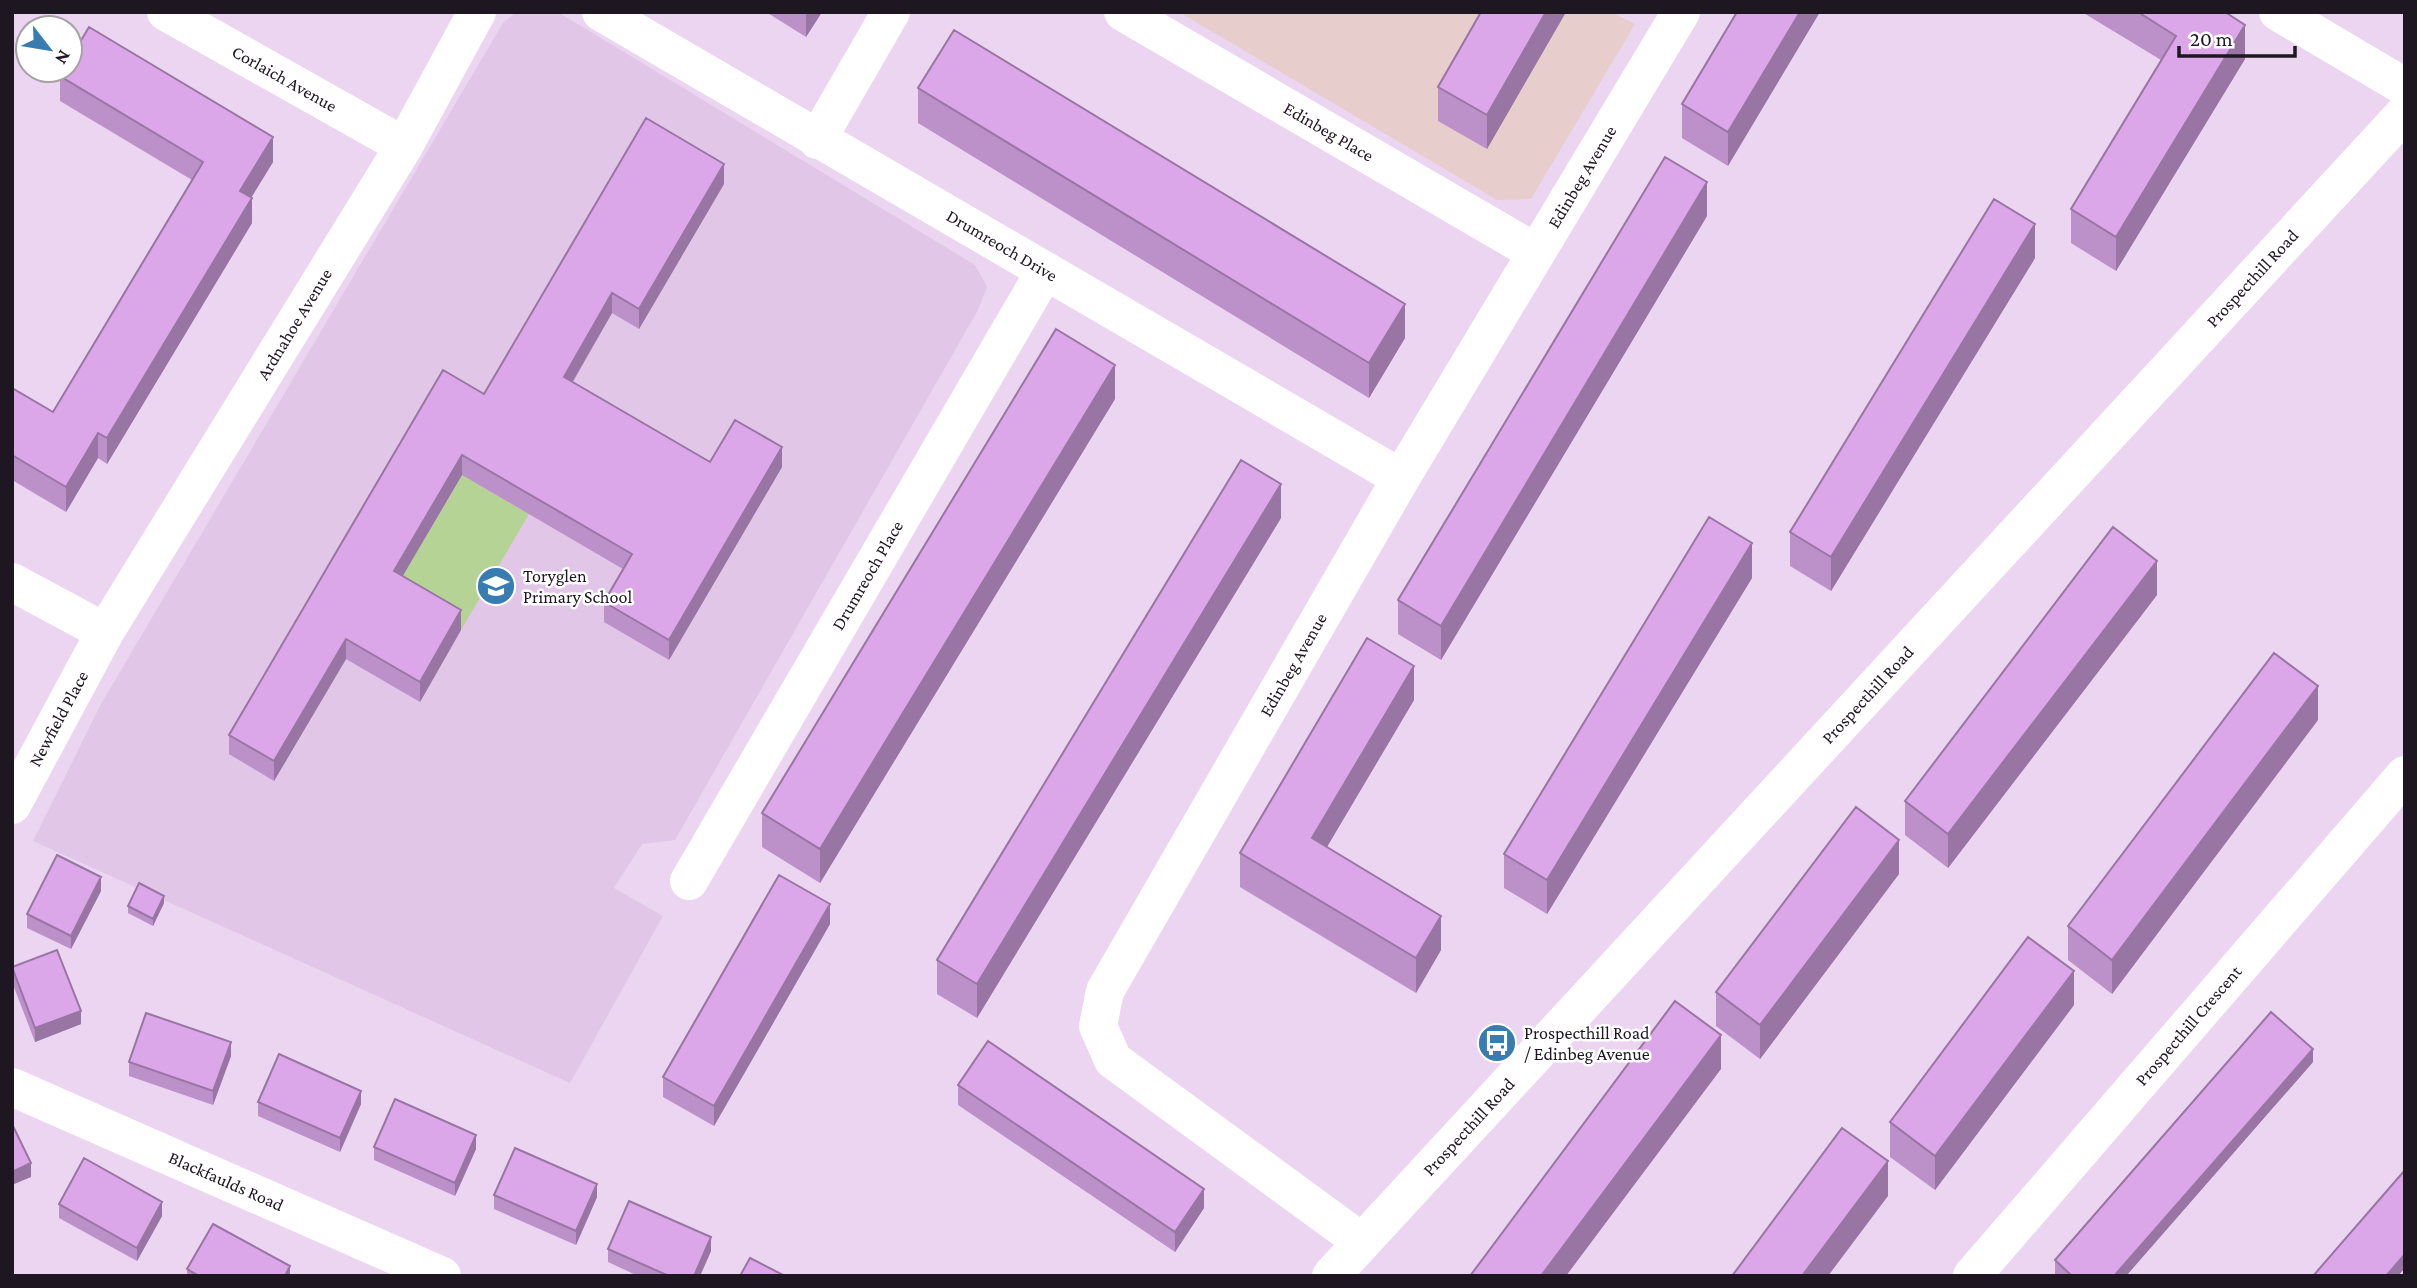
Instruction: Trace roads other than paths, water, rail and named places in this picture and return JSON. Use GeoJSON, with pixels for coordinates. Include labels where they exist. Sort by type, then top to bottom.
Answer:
{"type":"FeatureCollection","features":[{"type":"Feature","properties":{"kind":"street","name":"Corlaich Avenue"},"geometry":{"type":"LineString","coordinates":[[166,12],[404,146]]}},
{"type":"Feature","properties":{"kind":"street","name":"Ardnahoe Avenue"},"geometry":{"type":"LineString","coordinates":[[105,632],[404,146],[477,12]]}},
{"type":"Feature","properties":{"kind":"street","name":"Drumreoch Drive"},"geometry":{"type":"LineString","coordinates":[[601,12],[1401,478]]}},
{"type":"Feature","properties":{"kind":"street"},"geometry":{"type":"LineString","coordinates":[[817,140],[891,12]]}},
{"type":"Feature","properties":{"kind":"street","name":"Edinbeg Place"},"geometry":{"type":"LineString","coordinates":[[1123,12],[1535,252]]}},
{"type":"Feature","properties":{"kind":"street","name":"Edinbeg Avenue"},"geometry":{"type":"LineString","coordinates":[[1362,1242],[1113,1060],[1098,1026],[1105,991],[1401,478],[1681,12]]}},
{"type":"Feature","properties":{"kind":"street"},"geometry":{"type":"LineString","coordinates":[[2278,12],[2405,87]]}},
{"type":"Feature","properties":{"kind":"street","name":"Prospecthill Road"},"geometry":{"type":"LineString","coordinates":[[1331,1276],[2405,113]]}},
{"type":"Feature","properties":{"kind":"street","name":"Drumreoch Place"},"geometry":{"type":"LineString","coordinates":[[689,881],[1045,271]]}},
{"type":"Feature","properties":{"kind":"street"},"geometry":{"type":"LineString","coordinates":[[12,582],[105,632]]}},
{"type":"Feature","properties":{"kind":"street","name":"Newfield Place"},"geometry":{"type":"LineString","coordinates":[[12,805],[105,632]]}},
{"type":"Feature","properties":{"kind":"street","name":"Prospecthill Crescent"},"geometry":{"type":"LineString","coordinates":[[1972,1276],[2405,775]]}},
{"type":"Feature","properties":{"kind":"street","name":"Blackfaulds Road"},"geometry":{"type":"LineString","coordinates":[[12,1087],[442,1276]]}},
{"type":"Feature","properties":{"kind":"place","name":"Toryglen Primary School"},"geometry":{"type":"Point","coordinates":[496,586]}},
{"type":"Feature","properties":{"kind":"place","name":"Prospecthill Road / Edinbeg Avenue"},"geometry":{"type":"Point","coordinates":[1497,1043]}}]}
